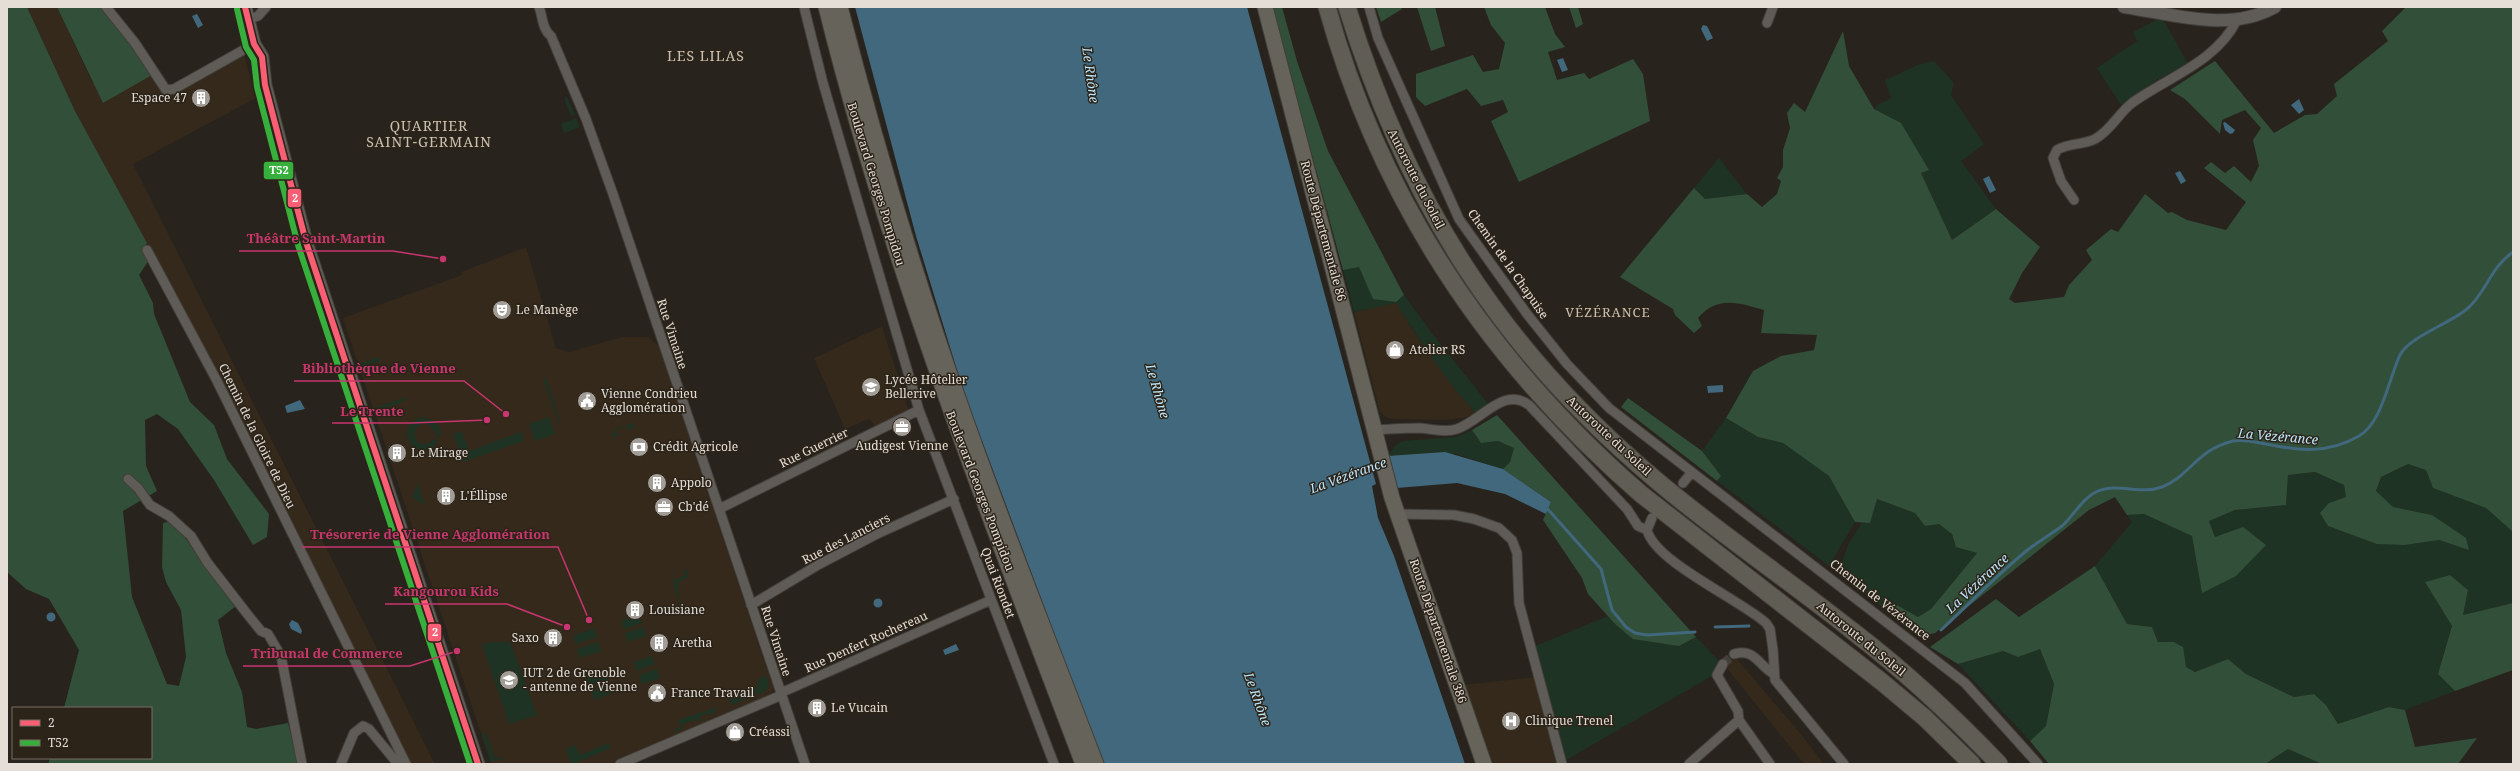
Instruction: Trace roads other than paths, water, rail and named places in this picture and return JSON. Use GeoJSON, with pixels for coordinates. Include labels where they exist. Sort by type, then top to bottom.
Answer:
{"type":"FeatureCollection","features":[{"type":"Feature","properties":{"kind":"highway","name":"Autoroute du Soleil"},"geometry":{"type":"LineString","coordinates":[[1327,7],[1343,61],[1363,114],[1388,171],[1422,235],[1468,307],[1498,347],[1537,393],[1601,459],[1641,494],[1882,682],[1925,718],[1972,764]]}},
{"type":"Feature","properties":{"kind":"highway","name":"Autoroute du Soleil"},"geometry":{"type":"LineString","coordinates":[[1347,7],[1380,104],[1406,163],[1438,225],[1483,295],[1552,381],[1585,415],[1656,481],[1862,639],[1935,700],[1999,764]]}},
{"type":"Feature","properties":{"kind":"main road","name":"Boulevard Georges Pompidou"},"geometry":{"type":"LineString","coordinates":[[826,7],[857,124],[914,309],[969,464],[1083,764]]}},
{"type":"Feature","properties":{"kind":"main road","name":"Boulevard Georges Pompidou"},"geometry":{"type":"LineString","coordinates":[[840,7],[869,121],[932,323],[966,420],[1096,764]]}},
{"type":"Feature","properties":{"kind":"main road","name":"Route Départementale 86"},"geometry":{"type":"LineString","coordinates":[[1265,7],[1392,498]]}},
{"type":"Feature","properties":{"kind":"main road"},"geometry":{"type":"LineString","coordinates":[[246,13],[254,44],[262,57],[265,85],[306,242],[478,764]]}},
{"type":"Feature","properties":{"kind":"main road","name":"Route Départementale 386"},"geometry":{"type":"LineString","coordinates":[[1392,498],[1484,764]]}},
{"type":"Feature","properties":{"kind":"street"},"geometry":{"type":"LineString","coordinates":[[106,7],[135,43],[166,90],[174,88],[254,44]]}},
{"type":"Feature","properties":{"kind":"street"},"geometry":{"type":"LineString","coordinates":[[246,13],[258,16],[266,7]]}},
{"type":"Feature","properties":{"kind":"street","name":"Rue Vimaine"},"geometry":{"type":"LineString","coordinates":[[539,7],[543,17],[543,24],[551,36],[586,119],[613,194],[805,764]]}},
{"type":"Feature","properties":{"kind":"street","name":"Quai Riondet"},"geometry":{"type":"LineString","coordinates":[[804,7],[823,83],[919,410],[1054,764]]}},
{"type":"Feature","properties":{"kind":"street","name":"Chemin de la Chapuise"},"geometry":{"type":"LineString","coordinates":[[1369,7],[1378,38],[1459,219],[1527,314],[1567,364],[1609,408],[1692,472]]}},
{"type":"Feature","properties":{"kind":"street"},"geometry":{"type":"LineString","coordinates":[[1767,23],[1773,7]]}},
{"type":"Feature","properties":{"kind":"street"},"geometry":{"type":"LineString","coordinates":[[2124,7],[2203,19],[2237,20],[2257,16],[2276,7]]}},
{"type":"Feature","properties":{"kind":"street"},"geometry":{"type":"LineString","coordinates":[[2074,200],[2061,181],[2053,158],[2057,150],[2096,139],[2131,104],[2197,64],[2230,34],[2237,20]]}},
{"type":"Feature","properties":{"kind":"street","name":"Chemin de la Gloire de Dieu"},"geometry":{"type":"LineString","coordinates":[[147,250],[217,381],[406,764]]}},
{"type":"Feature","properties":{"kind":"street"},"geometry":{"type":"LineString","coordinates":[[1374,430],[1421,428],[1444,431],[1456,429],[1505,399],[1517,398],[1529,405],[1621,502],[1638,526],[1647,530],[1654,544],[1669,558],[1766,622],[1771,635],[1774,674],[1778,685],[1844,764]]}},
{"type":"Feature","properties":{"kind":"street","name":"Rue Guerrier"},"geometry":{"type":"LineString","coordinates":[[718,509],[919,410]]}},
{"type":"Feature","properties":{"kind":"street"},"geometry":{"type":"LineString","coordinates":[[1683,483],[1692,472]]}},
{"type":"Feature","properties":{"kind":"street","name":"Chemin de Vézérance"},"geometry":{"type":"LineString","coordinates":[[1692,472],[1834,580],[1965,683],[2038,764]]}},
{"type":"Feature","properties":{"kind":"street"},"geometry":{"type":"LineString","coordinates":[[128,479],[150,505],[169,516],[191,536],[207,562],[261,631],[268,634],[281,656],[302,764]]}},
{"type":"Feature","properties":{"kind":"street","name":"Rue des Lanciers"},"geometry":{"type":"LineString","coordinates":[[751,605],[818,565],[877,534],[954,500]]}},
{"type":"Feature","properties":{"kind":"street"},"geometry":{"type":"LineString","coordinates":[[1397,514],[1454,515],[1474,519],[1499,528],[1512,540],[1517,553],[1519,603],[1562,764]]}},
{"type":"Feature","properties":{"kind":"street"},"geometry":{"type":"LineString","coordinates":[[1647,530],[1652,518]]}},
{"type":"Feature","properties":{"kind":"street","name":"Rue Denfert Rochereau"},"geometry":{"type":"LineString","coordinates":[[620,764],[730,718],[992,600]]}},
{"type":"Feature","properties":{"kind":"street"},"geometry":{"type":"LineString","coordinates":[[1734,654],[1742,652],[1753,654],[1766,669],[1774,674]]}},
{"type":"Feature","properties":{"kind":"street"},"geometry":{"type":"LineString","coordinates":[[1723,664],[1717,675],[1738,712],[1739,720],[1770,764]]}},
{"type":"Feature","properties":{"kind":"street"},"geometry":{"type":"LineString","coordinates":[[1689,764],[1739,720]]}},
{"type":"Feature","properties":{"kind":"street"},"geometry":{"type":"LineString","coordinates":[[341,764],[354,733],[363,726],[388,749],[398,764]]}},
{"type":"Feature","properties":{"kind":"water","name":"Le Rhône"},"geometry":{"type":"Polygon","coordinates":[[[855,7],[1247,7],[1376,484],[1372,486],[1378,518],[1394,556],[1465,764],[1103,764],[964,393],[916,236],[855,7]]]}},
{"type":"Feature","properties":{"kind":"water"},"geometry":{"type":"Polygon","coordinates":[[[197,14],[203,25],[198,28],[192,16],[197,14]]]}},
{"type":"Feature","properties":{"kind":"water"},"geometry":{"type":"Polygon","coordinates":[[[1703,25],[1707,26],[1713,38],[1707,41],[1701,29],[1703,25]]]}},
{"type":"Feature","properties":{"kind":"water"},"geometry":{"type":"Polygon","coordinates":[[[1563,58],[1568,70],[1562,72],[1557,60],[1563,58]]]}},
{"type":"Feature","properties":{"kind":"water"},"geometry":{"type":"Polygon","coordinates":[[[2299,99],[2304,110],[2299,114],[2291,105],[2299,99]]]}},
{"type":"Feature","properties":{"kind":"water"},"geometry":{"type":"Polygon","coordinates":[[[2225,122],[2235,130],[2233,133],[2230,134],[2225,130],[2223,123],[2225,122]]]}},
{"type":"Feature","properties":{"kind":"water"},"geometry":{"type":"Polygon","coordinates":[[[2180,171],[2186,181],[2181,184],[2175,173],[2180,171]]]}},
{"type":"Feature","properties":{"kind":"water"},"geometry":{"type":"Polygon","coordinates":[[[1989,176],[1996,190],[1990,193],[1983,179],[1989,176]]]}},
{"type":"Feature","properties":{"kind":"water"},"geometry":{"type":"Polygon","coordinates":[[[1723,385],[1723,392],[1708,393],[1707,386],[1723,385]]]}},
{"type":"Feature","properties":{"kind":"water"},"geometry":{"type":"Polygon","coordinates":[[[300,400],[305,409],[287,413],[285,406],[300,400]]]}},
{"type":"Feature","properties":{"kind":"water"},"geometry":{"type":"Polygon","coordinates":[[[1445,452],[1503,469],[1551,502],[1546,514],[1505,494],[1457,483],[1397,488],[1388,456],[1445,452]]]}},
{"type":"Feature","properties":{"kind":"water"},"geometry":{"type":"Polygon","coordinates":[[[876,599],[880,599],[882,603],[880,607],[876,607],[874,605],[874,601],[876,599]]]}},
{"type":"Feature","properties":{"kind":"water"},"geometry":{"type":"Polygon","coordinates":[[[49,613],[53,613],[55,617],[53,621],[49,621],[47,619],[47,615],[49,613]]]}},
{"type":"Feature","properties":{"kind":"water"},"geometry":{"type":"Polygon","coordinates":[[[292,620],[298,623],[302,631],[301,634],[291,629],[289,624],[292,620]]]}},
{"type":"Feature","properties":{"kind":"water"},"geometry":{"type":"Polygon","coordinates":[[[956,644],[959,650],[945,655],[943,650],[956,644]]]}},
{"type":"Feature","properties":{"kind":"waterway","name":"La Vézérance"},"geometry":{"type":"LineString","coordinates":[[1941,630],[2014,561],[2062,526],[2082,503],[2096,492],[2112,488],[2146,490],[2162,487],[2180,476],[2210,450],[2220,445],[2237,440],[2290,448],[2313,449],[2336,446],[2359,436],[2367,430],[2374,421],[2384,399],[2400,355],[2405,348],[2420,336],[2459,315],[2467,309],[2474,302],[2498,266],[2513,252]]}},
{"type":"Feature","properties":{"kind":"waterway","name":"La Vézérance"},"geometry":{"type":"LineString","coordinates":[[1545,506],[1601,569],[1612,610],[1626,627],[1635,633],[1647,635],[1695,632]]}},
{"type":"Feature","properties":{"kind":"waterway","name":"La Vézérance"},"geometry":{"type":"LineString","coordinates":[[1715,627],[1749,626]]}},
{"type":"Feature","properties":{"kind":"tunnel"},"geometry":{"type":"LineString","coordinates":[[1723,664],[1734,654]]}},
{"type":"Feature","properties":{"kind":"place","name":"Espace 47"},"geometry":{"type":"Point","coordinates":[201,98]}},
{"type":"Feature","properties":{"kind":"place","name":"Théâtre Saint-Martin"},"geometry":{"type":"Point","coordinates":[443,259]}},
{"type":"Feature","properties":{"kind":"place","name":"Le Manège"},"geometry":{"type":"Point","coordinates":[502,310]}},
{"type":"Feature","properties":{"kind":"place","name":"Atelier RS"},"geometry":{"type":"Point","coordinates":[1395,350]}},
{"type":"Feature","properties":{"kind":"place","name":"Lycée Hôtelier Bellerive"},"geometry":{"type":"Point","coordinates":[871,387]}},
{"type":"Feature","properties":{"kind":"place","name":"Vienne Condrieu Agglomération"},"geometry":{"type":"Point","coordinates":[587,401]}},
{"type":"Feature","properties":{"kind":"place","name":"Bibliothèque de Vienne"},"geometry":{"type":"Point","coordinates":[506,414]}},
{"type":"Feature","properties":{"kind":"place","name":"Le Trente"},"geometry":{"type":"Point","coordinates":[487,420]}},
{"type":"Feature","properties":{"kind":"place","name":"Audigest Vienne"},"geometry":{"type":"Point","coordinates":[902,427]}},
{"type":"Feature","properties":{"kind":"place","name":"Crédit Agricole"},"geometry":{"type":"Point","coordinates":[639,447]}},
{"type":"Feature","properties":{"kind":"place","name":"Le Mirage"},"geometry":{"type":"Point","coordinates":[397,453]}},
{"type":"Feature","properties":{"kind":"place","name":"Appolo"},"geometry":{"type":"Point","coordinates":[657,483]}},
{"type":"Feature","properties":{"kind":"place","name":"L'Éllipse"},"geometry":{"type":"Point","coordinates":[446,496]}},
{"type":"Feature","properties":{"kind":"place","name":"Cb'dé"},"geometry":{"type":"Point","coordinates":[664,507]}},
{"type":"Feature","properties":{"kind":"place","name":"Louisiane"},"geometry":{"type":"Point","coordinates":[635,610]}},
{"type":"Feature","properties":{"kind":"place","name":"Trésorerie de Vienne Agglomération"},"geometry":{"type":"Point","coordinates":[589,620]}},
{"type":"Feature","properties":{"kind":"place","name":"Kangourou Kids"},"geometry":{"type":"Point","coordinates":[567,627]}},
{"type":"Feature","properties":{"kind":"place","name":"Saxo"},"geometry":{"type":"Point","coordinates":[553,638]}},
{"type":"Feature","properties":{"kind":"place","name":"Aretha"},"geometry":{"type":"Point","coordinates":[659,643]}},
{"type":"Feature","properties":{"kind":"place","name":"Tribunal de Commerce"},"geometry":{"type":"Point","coordinates":[457,651]}},
{"type":"Feature","properties":{"kind":"place","name":"IUT 2 de Grenoble - antenne de Vienne"},"geometry":{"type":"Point","coordinates":[509,680]}},
{"type":"Feature","properties":{"kind":"place","name":"France Travail"},"geometry":{"type":"Point","coordinates":[657,693]}},
{"type":"Feature","properties":{"kind":"place","name":"Le Vucain"},"geometry":{"type":"Point","coordinates":[817,708]}},
{"type":"Feature","properties":{"kind":"place","name":"Clinique Trenel"},"geometry":{"type":"Point","coordinates":[1511,721]}},
{"type":"Feature","properties":{"kind":"place","name":"Créassi"},"geometry":{"type":"Point","coordinates":[735,732]}},
{"type":"Feature","properties":{"kind":"district","name":"LES LILAS"},"geometry":{"type":"Point","coordinates":[706,56]}},
{"type":"Feature","properties":{"kind":"district","name":"QUARTIER SAINT-GERMAIN"},"geometry":{"type":"Point","coordinates":[429,134]}},
{"type":"Feature","properties":{"kind":"district","name":"VÉZÉRANCE"},"geometry":{"type":"Point","coordinates":[1608,312]}}]}
